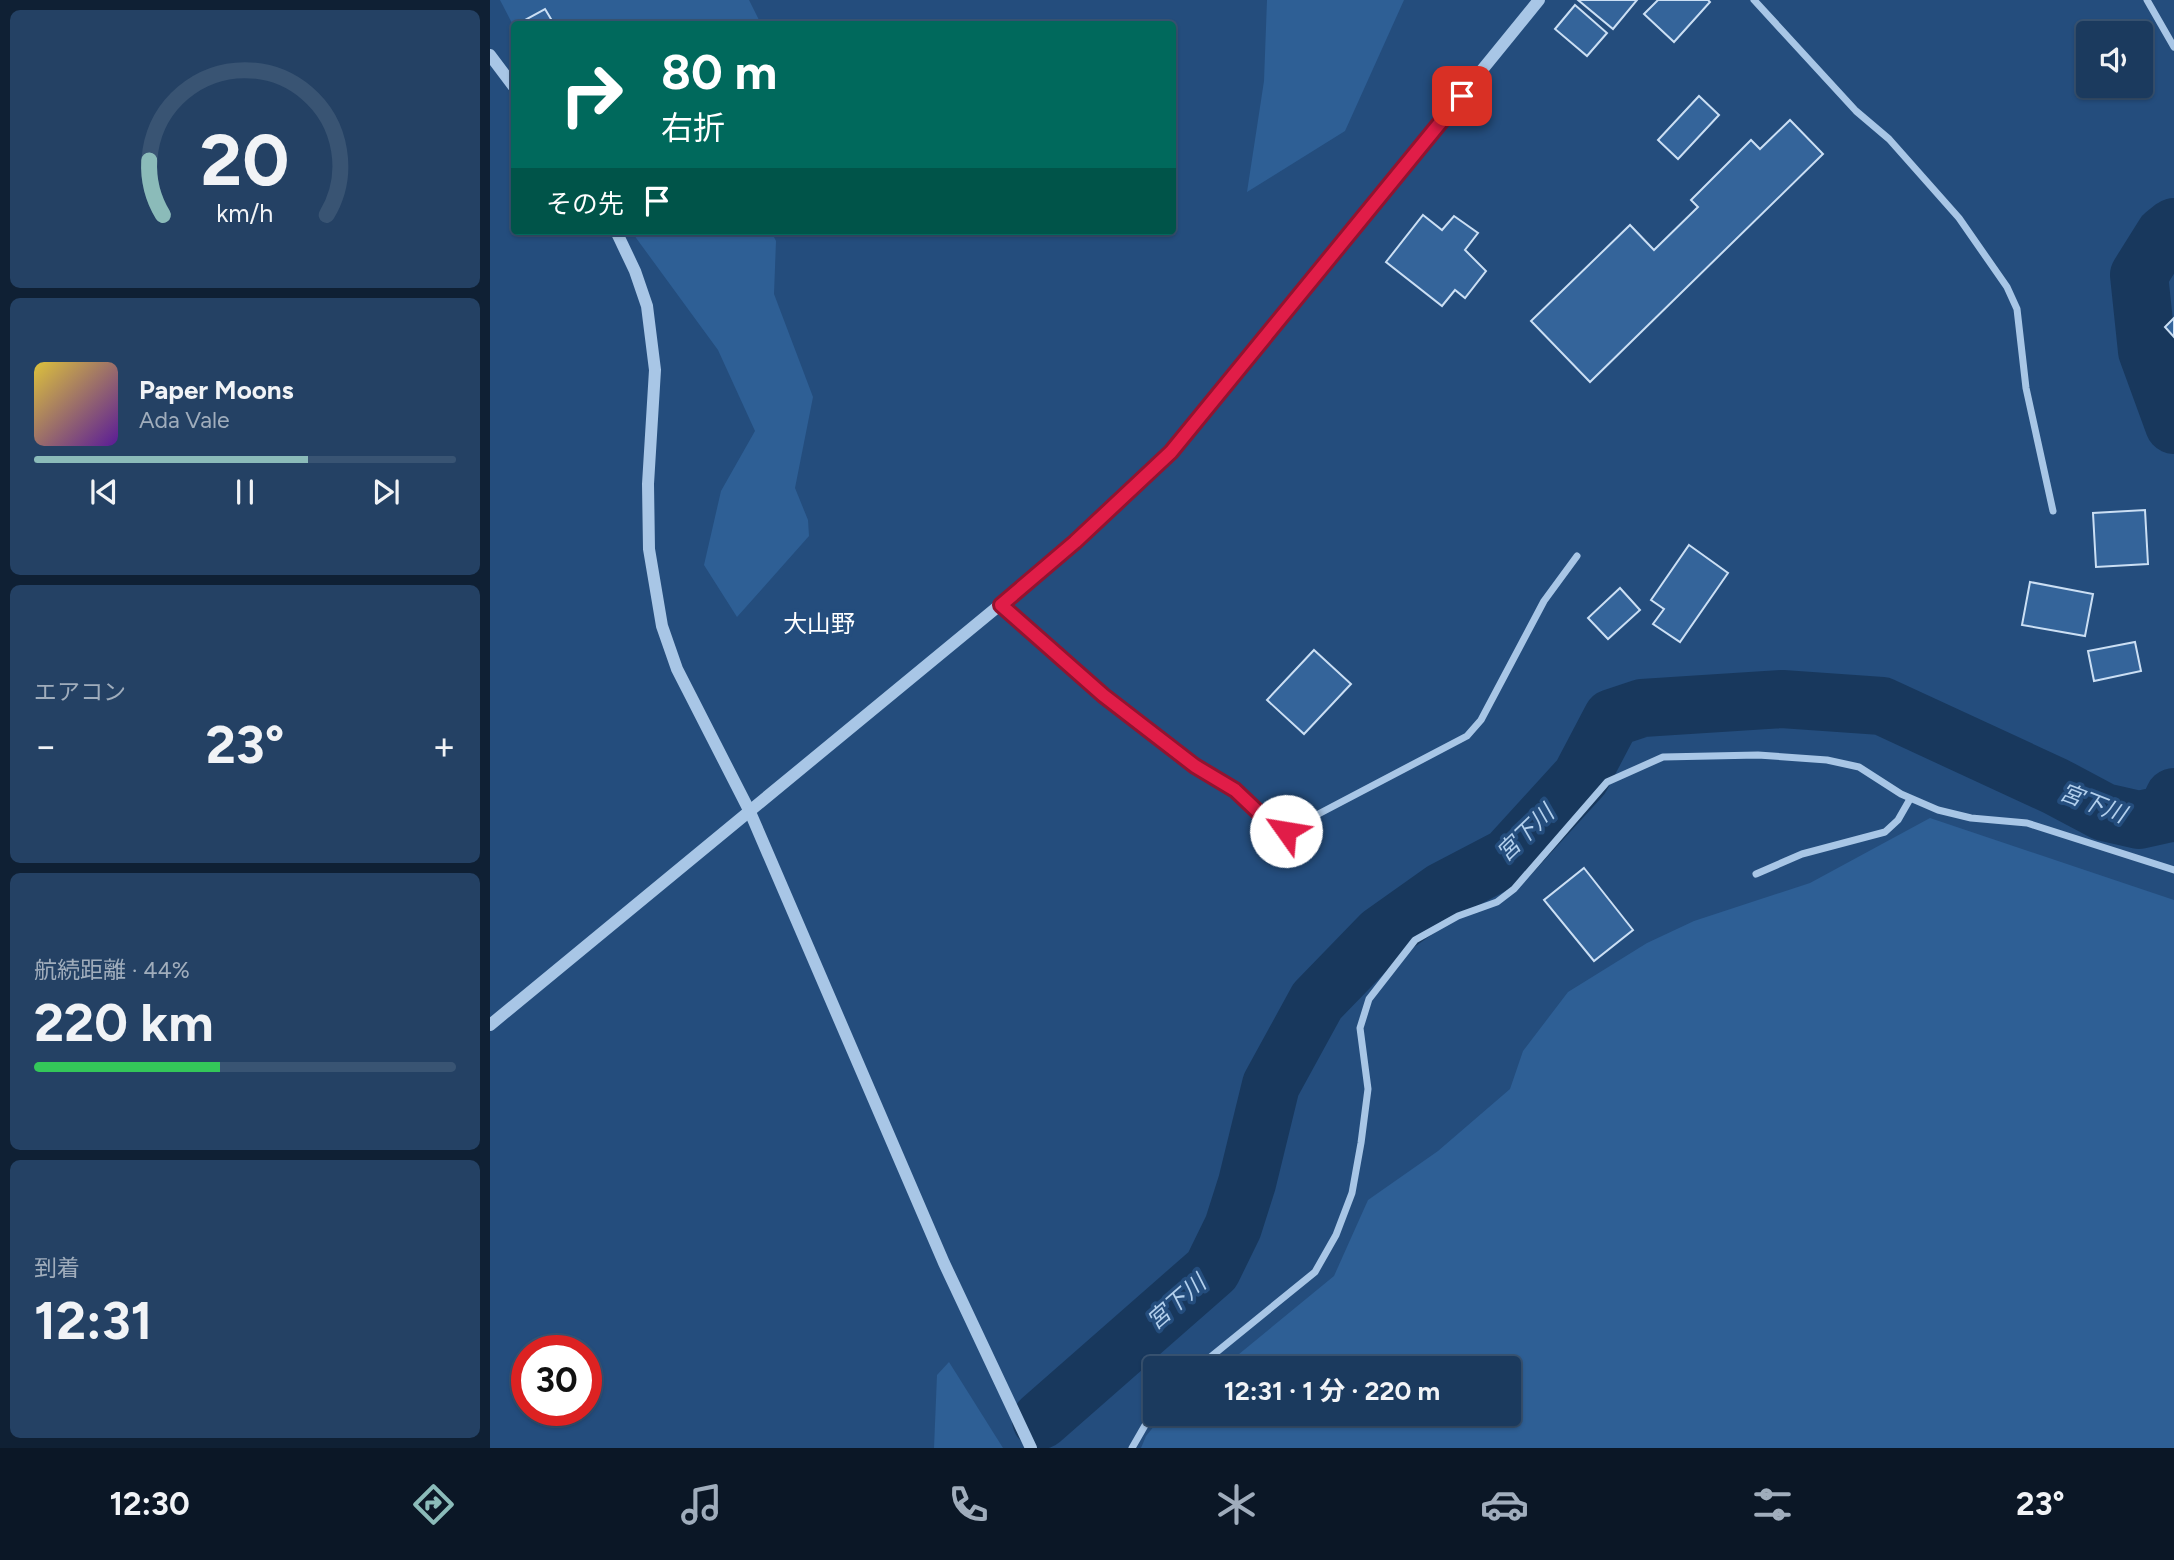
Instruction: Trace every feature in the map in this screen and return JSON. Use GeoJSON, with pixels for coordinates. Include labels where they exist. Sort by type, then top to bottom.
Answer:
{"type":"FeatureCollection","features":[{"type":"Feature","properties":{"kind":"street"},"geometry":{"type":"LineString","coordinates":[[490,1025],[1001,605],[1075,542],[1171,452],[1539,0]]}},
{"type":"Feature","properties":{"kind":"street"},"geometry":{"type":"LineString","coordinates":[[1754,0],[1856,111],[1889,139],[1959,218],[2007,287],[2017,309],[2026,388],[2053,511]]}},
{"type":"Feature","properties":{"kind":"street"},"geometry":{"type":"LineString","coordinates":[[2147,0],[2174,47]]}},
{"type":"Feature","properties":{"kind":"street"},"geometry":{"type":"LineString","coordinates":[[490,55],[511,83]]}},
{"type":"Feature","properties":{"kind":"street"},"geometry":{"type":"LineString","coordinates":[[618,235],[635,271],[647,306],[653,358],[648,522],[662,626],[677,669],[750,812],[944,1263],[1031,1448]]}},
{"type":"Feature","properties":{"kind":"street"},"geometry":{"type":"LineString","coordinates":[[1001,605],[1103,695],[1195,766],[1235,790],[1276,829],[1286,831],[1467,736],[1481,720],[1544,601],[1577,556]]}},
{"type":"Feature","properties":{"kind":"street"},"geometry":{"type":"LineString","coordinates":[[1212,1356],[1315,1272],[1336,1235],[1352,1193],[1368,1089],[1360,1028],[1369,999],[1415,940],[1458,916],[1497,902],[1514,889],[1607,782],[1663,757],[1758,755],[1827,760],[1859,767],[1910,799],[1938,810],[1971,818],[2027,823],[2174,870]]}},
{"type":"Feature","properties":{"kind":"street"},"geometry":{"type":"LineString","coordinates":[[1756,874],[1802,854],[1885,832],[1898,820],[1910,799]]}},
{"type":"Feature","properties":{"kind":"street"},"geometry":{"type":"LineString","coordinates":[[1132,1448],[1145,1426]]}},
{"type":"Feature","properties":{"kind":"shaded area"},"geometry":{"type":"Polygon","coordinates":[[[500,0],[749,0],[760,21],[511,21],[500,0]]]}},
{"type":"Feature","properties":{"kind":"shaded area"},"geometry":{"type":"Polygon","coordinates":[[[1267,0],[1404,0],[1345,131],[1247,192],[1264,81],[1267,0]]]}},
{"type":"Feature","properties":{"kind":"shaded area"},"geometry":{"type":"Polygon","coordinates":[[[634,235],[773,235],[776,241],[774,294],[813,397],[795,488],[808,520],[809,536],[737,617],[704,565],[721,491],[755,431],[718,350],[634,235]]]}},
{"type":"Feature","properties":{"kind":"shaded area"},"geometry":{"type":"Polygon","coordinates":[[[1930,818],[2174,900],[2174,1448],[1141,1448],[1154,1426],[1521,1426],[1521,1356],[1237,1356],[1334,1276],[1368,1200],[1438,1151],[1510,1089],[1523,1051],[1568,992],[1647,943],[1694,921],[1810,883],[1930,818]]]}},
{"type":"Feature","properties":{"kind":"shaded area"},"geometry":{"type":"Polygon","coordinates":[[[949,1362],[1003,1448],[934,1448],[937,1375],[949,1362]]]}},
{"type":"Feature","properties":{"kind":"building"},"geometry":{"type":"Polygon","coordinates":[[[1578,0],[1637,0],[1613,29],[1578,0]]]}},
{"type":"Feature","properties":{"kind":"building"},"geometry":{"type":"Polygon","coordinates":[[[1658,0],[1710,2],[1674,42],[1644,14],[1658,0]]]}},
{"type":"Feature","properties":{"kind":"building"},"geometry":{"type":"Polygon","coordinates":[[[1575,5],[1607,33],[1587,56],[1555,29],[1575,5]]]}},
{"type":"Feature","properties":{"kind":"building"},"geometry":{"type":"Polygon","coordinates":[[[545,9],[552,21],[523,21],[545,9]]]}},
{"type":"Feature","properties":{"kind":"building"},"geometry":{"type":"Polygon","coordinates":[[[1699,96],[1719,115],[1678,159],[1658,140],[1699,96]]]}},
{"type":"Feature","properties":{"kind":"building"},"geometry":{"type":"Polygon","coordinates":[[[1790,120],[1823,154],[1590,382],[1531,321],[1630,225],[1654,250],[1698,207],[1691,200],[1751,140],[1760,149],[1790,120]]]}},
{"type":"Feature","properties":{"kind":"building"},"geometry":{"type":"Polygon","coordinates":[[[1423,215],[1442,230],[1454,216],[1478,233],[1465,250],[1486,271],[1465,298],[1455,290],[1442,306],[1386,262],[1423,215]]]}},
{"type":"Feature","properties":{"kind":"building"},"geometry":{"type":"Polygon","coordinates":[[[2174,318],[2174,337],[2165,327],[2174,318]]]}},
{"type":"Feature","properties":{"kind":"building"},"geometry":{"type":"Polygon","coordinates":[[[2145,510],[2148,564],[2096,567],[2093,513],[2145,510]]]}},
{"type":"Feature","properties":{"kind":"building"},"geometry":{"type":"Polygon","coordinates":[[[1689,545],[1728,573],[1680,642],[1653,624],[1664,609],[1651,600],[1689,545]]]}},
{"type":"Feature","properties":{"kind":"building"},"geometry":{"type":"Polygon","coordinates":[[[2030,582],[2093,594],[2085,636],[2022,625],[2030,582]]]}},
{"type":"Feature","properties":{"kind":"building"},"geometry":{"type":"Polygon","coordinates":[[[1620,588],[1640,610],[1608,639],[1588,618],[1620,588]]]}},
{"type":"Feature","properties":{"kind":"building"},"geometry":{"type":"Polygon","coordinates":[[[2135,642],[2141,671],[2094,681],[2088,651],[2135,642]]]}},
{"type":"Feature","properties":{"kind":"building"},"geometry":{"type":"Polygon","coordinates":[[[1314,650],[1351,684],[1304,734],[1267,700],[1314,650]]]}},
{"type":"Feature","properties":{"kind":"building"},"geometry":{"type":"Polygon","coordinates":[[[1584,868],[1633,930],[1594,961],[1544,900],[1584,868]]]}},
{"type":"Feature","properties":{"kind":"waterway","name":"宮下川"},"geometry":{"type":"LineString","coordinates":[[2174,227],[2164,235],[2139,275],[2147,351],[2174,425]]}},
{"type":"Feature","properties":{"kind":"waterway","name":"宮下川"},"geometry":{"type":"LineString","coordinates":[[1041,1420],[1212,1270],[1233,1227],[1247,1183],[1271,1085],[1317,1001],[1381,935],[1443,891],[1508,857],[1581,777],[1612,718],[1642,708],[1782,699],[1882,706],[2055,786],[2104,812],[2139,820],[2166,814],[2174,797]]}},
{"type":"Feature","properties":{"kind":"district","name":"大山野"},"geometry":{"type":"Point","coordinates":[819,623]}},
{"type":"Feature","properties":{"kind":"route"},"geometry":{"type":"LineString","coordinates":[[1286,831],[1276,829],[1235,790],[1195,766],[1103,695],[1001,605],[1075,542],[1171,452],[1462,96]]}}]}
